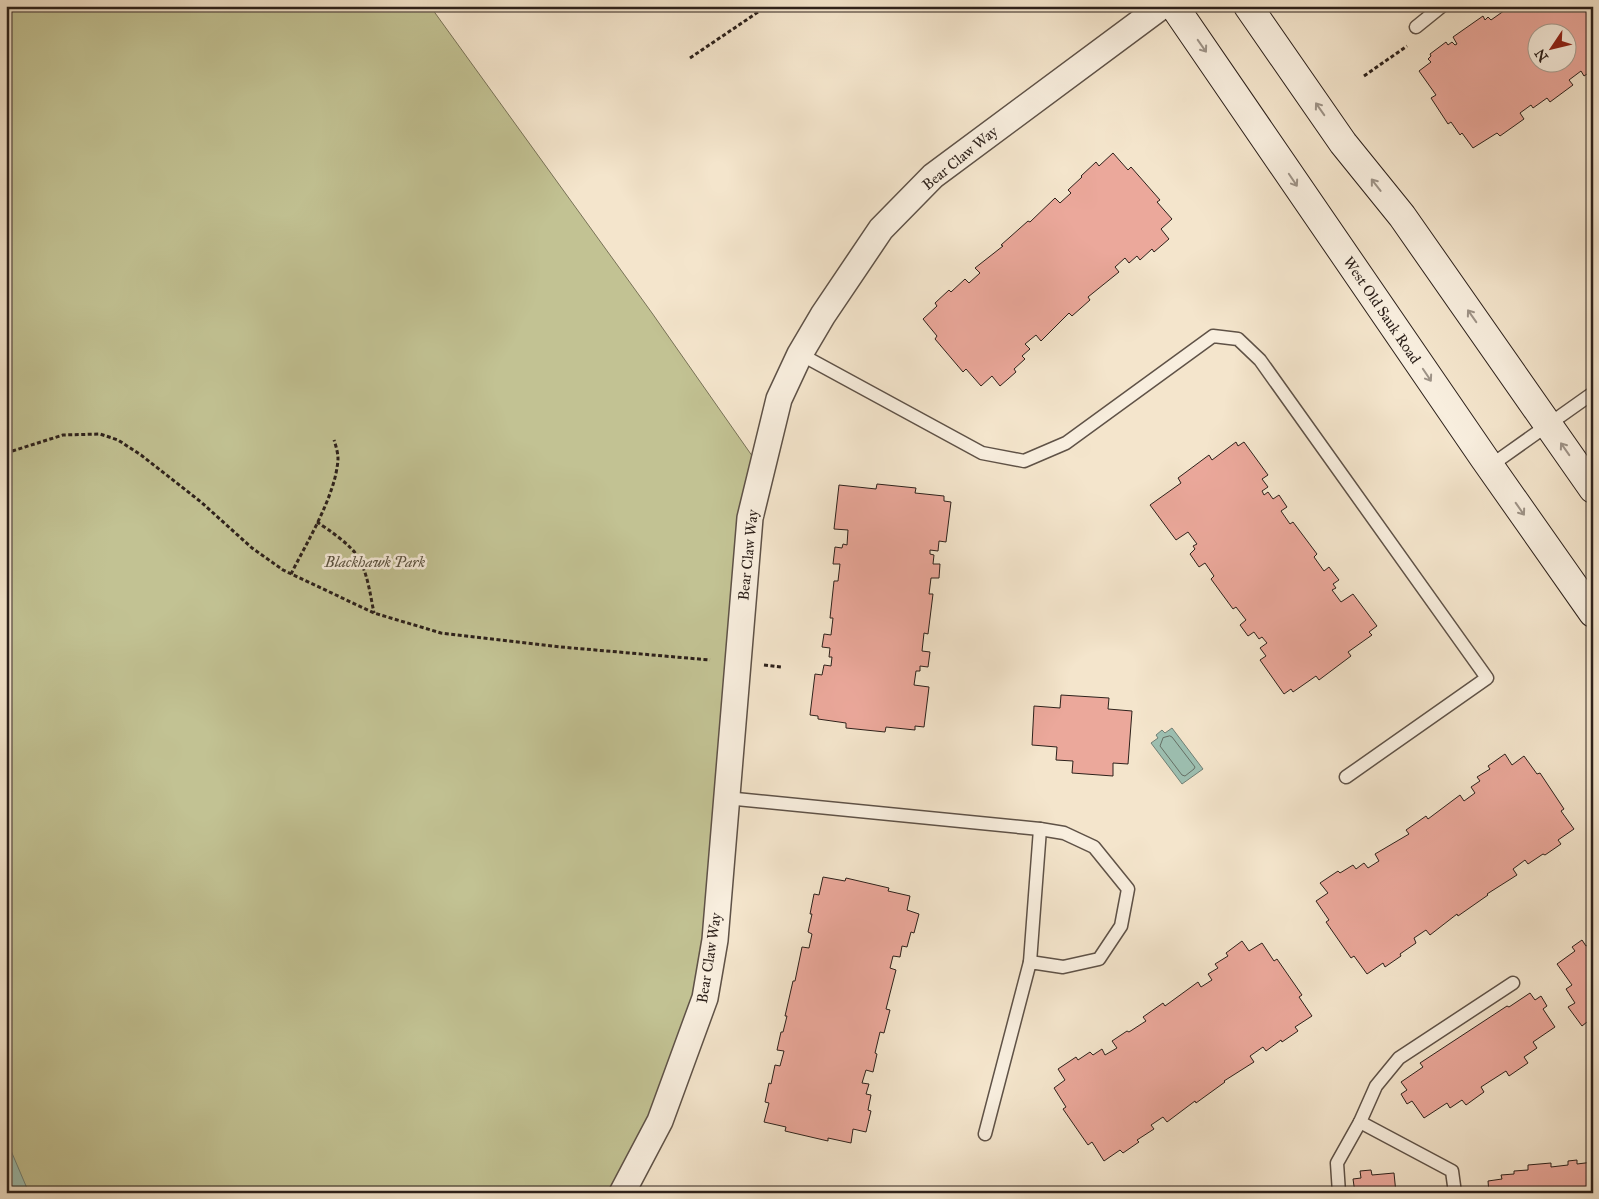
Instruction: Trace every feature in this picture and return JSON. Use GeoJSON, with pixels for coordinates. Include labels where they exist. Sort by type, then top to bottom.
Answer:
{"type":"FeatureCollection","features":[{"type":"Feature","properties":{"kind":"street","name":"Bear Claw Way"},"geometry":{"type":"LineString","coordinates":[[622,1193],[660,1121],[705,998],[715,940],[750,518],[779,399],[800,354],[823,315],[881,229],[933,176],[1162,6]]}},
{"type":"Feature","properties":{"kind":"street","name":"West Old Sauk Road"},"geometry":{"type":"LineString","coordinates":[[1174,6],[1593,613]]}},
{"type":"Feature","properties":{"kind":"street"},"geometry":{"type":"LineString","coordinates":[[1248,6],[1343,143],[1402,216],[1593,489]]}},
{"type":"Feature","properties":{"kind":"lane"},"geometry":{"type":"LineString","coordinates":[[1416,26],[1442,6]]}},
{"type":"Feature","properties":{"kind":"lane"},"geometry":{"type":"LineString","coordinates":[[800,354],[982,453],[1024,462],[1066,444],[1213,336],[1238,339],[1260,360],[1487,678],[1346,776]]}},
{"type":"Feature","properties":{"kind":"lane"},"geometry":{"type":"LineString","coordinates":[[1490,466],[1593,393]]}},
{"type":"Feature","properties":{"kind":"lane"},"geometry":{"type":"LineString","coordinates":[[726,798],[1040,828],[1064,833],[1094,847],[1128,889],[1121,926],[1099,959],[1063,967],[1030,962]]}},
{"type":"Feature","properties":{"kind":"lane"},"geometry":{"type":"LineString","coordinates":[[985,1134],[1030,962],[1040,828]]}},
{"type":"Feature","properties":{"kind":"lane"},"geometry":{"type":"LineString","coordinates":[[1339,1193],[1337,1163],[1360,1122],[1376,1086],[1400,1058],[1512,983]]}},
{"type":"Feature","properties":{"kind":"lane"},"geometry":{"type":"LineString","coordinates":[[1360,1122],[1452,1171],[1455,1193]]}},
{"type":"Feature","properties":{"kind":"path"},"geometry":{"type":"LineString","coordinates":[[690,58],[767,6]]}},
{"type":"Feature","properties":{"kind":"path"},"geometry":{"type":"LineString","coordinates":[[6,453],[63,436],[100,434],[118,440],[142,455],[201,502],[252,548],[283,570],[374,613],[441,633],[561,647],[781,667]]}},
{"type":"Feature","properties":{"kind":"path"},"geometry":{"type":"LineString","coordinates":[[291,574],[330,493],[338,456],[334,440]]}},
{"type":"Feature","properties":{"kind":"path"},"geometry":{"type":"LineString","coordinates":[[317,522],[336,535],[357,556],[366,574],[374,613]]}},
{"type":"Feature","properties":{"kind":"green space","name":"Blackhawk Park"},"geometry":{"type":"Polygon","coordinates":[[[6,6],[430,6],[652,313],[762,470],[715,940],[622,1193],[6,1193],[6,6]]]}},
{"type":"Feature","properties":{"kind":"water"},"geometry":{"type":"Polygon","coordinates":[[[1172,728],[1203,769],[1182,784],[1151,743],[1158,738],[1156,735],[1162,730],[1165,733],[1172,728]]]}},
{"type":"Feature","properties":{"kind":"water"},"geometry":{"type":"Polygon","coordinates":[[[6,1139],[29,1193],[6,1193],[6,1139]]]}},
{"type":"Feature","properties":{"kind":"building"},"geometry":{"type":"Polygon","coordinates":[[[1506,6],[1593,6],[1593,70],[1584,76],[1581,71],[1569,80],[1573,85],[1550,102],[1547,98],[1533,108],[1531,105],[1520,113],[1524,119],[1500,136],[1497,133],[1473,148],[1462,133],[1460,135],[1451,122],[1448,124],[1431,98],[1436,95],[1419,71],[1431,62],[1428,59],[1431,56],[1430,54],[1446,42],[1448,45],[1452,42],[1455,45],[1457,44],[1453,37],[1483,16],[1485,20],[1488,17],[1491,20],[1508,8],[1506,6]]]}},
{"type":"Feature","properties":{"kind":"building"},"geometry":{"type":"Polygon","coordinates":[[[1113,153],[1128,170],[1131,167],[1160,200],[1157,202],[1172,219],[1161,229],[1169,239],[1154,252],[1152,249],[1140,260],[1137,256],[1129,263],[1125,258],[1115,267],[1119,272],[1088,297],[1090,300],[1072,316],[1069,313],[1041,341],[1036,335],[1025,344],[1030,349],[1022,356],[1025,359],[1014,369],[1016,372],[1000,386],[992,376],[981,386],[966,369],[963,372],[935,339],[937,336],[923,319],[937,306],[935,303],[949,290],[951,292],[965,279],[969,283],[980,273],[975,268],[1003,246],[1001,245],[1028,221],[1030,222],[1055,198],[1060,203],[1071,193],[1068,190],[1081,176],[1096,162],[1099,166],[1113,153]]]}},
{"type":"Feature","properties":{"kind":"building"},"geometry":{"type":"Polygon","coordinates":[[[1236,442],[1238,446],[1244,442],[1268,475],[1262,479],[1268,487],[1262,491],[1264,495],[1268,492],[1273,499],[1279,495],[1287,507],[1281,511],[1290,524],[1293,522],[1317,554],[1314,557],[1324,571],[1329,567],[1339,580],[1333,584],[1336,588],[1332,590],[1341,602],[1353,594],[1377,626],[1369,632],[1372,635],[1348,652],[1351,656],[1319,680],[1316,676],[1293,692],[1291,689],[1284,694],[1260,660],[1266,656],[1260,648],[1267,643],[1262,637],[1259,639],[1254,632],[1248,636],[1240,625],[1246,620],[1236,607],[1233,609],[1211,579],[1214,576],[1205,563],[1199,567],[1190,554],[1195,549],[1193,546],[1197,544],[1188,532],[1176,540],[1150,505],[1181,483],[1178,478],[1209,455],[1212,460],[1236,442]]]}},
{"type":"Feature","properties":{"kind":"building"},"geometry":{"type":"Polygon","coordinates":[[[877,484],[916,488],[915,493],[944,496],[944,501],[951,502],[946,542],[939,541],[938,551],[930,550],[930,554],[934,555],[933,564],[940,564],[939,578],[931,578],[929,594],[933,594],[928,634],[924,633],[922,651],[930,652],[928,667],[920,666],[920,671],[916,671],[914,685],[929,687],[924,727],[915,726],[915,730],[886,727],[885,732],[846,728],[846,723],[818,719],[818,716],[810,715],[815,674],[822,675],[824,665],[831,666],[830,648],[822,647],[824,634],[831,635],[833,618],[830,618],[834,581],[838,581],[840,564],[833,564],[835,547],[842,548],[843,544],[847,545],[848,530],[834,529],[839,485],[876,489],[877,484]]]}},
{"type":"Feature","properties":{"kind":"building"},"geometry":{"type":"Polygon","coordinates":[[[1061,695],[1109,698],[1108,709],[1132,711],[1128,764],[1113,763],[1113,776],[1072,773],[1073,761],[1056,760],[1057,747],[1032,745],[1034,706],[1060,708],[1061,695]]]}},
{"type":"Feature","properties":{"kind":"building"},"geometry":{"type":"Polygon","coordinates":[[[1505,754],[1512,765],[1524,756],[1537,774],[1540,773],[1564,809],[1561,811],[1574,829],[1558,840],[1561,844],[1545,855],[1543,854],[1528,864],[1525,860],[1513,869],[1517,875],[1487,894],[1458,916],[1457,914],[1430,935],[1426,930],[1414,938],[1416,943],[1400,954],[1401,956],[1385,967],[1383,963],[1367,974],[1354,956],[1351,958],[1326,922],[1329,920],[1316,901],[1328,893],[1320,883],[1338,871],[1340,873],[1353,865],[1356,869],[1364,863],[1368,868],[1379,861],[1375,854],[1409,834],[1406,830],[1426,816],[1428,819],[1460,795],[1464,801],[1475,793],[1471,787],[1480,781],[1477,777],[1490,769],[1488,766],[1505,754]]]}},
{"type":"Feature","properties":{"kind":"building"},"geometry":{"type":"Polygon","coordinates":[[[823,877],[845,881],[846,878],[889,888],[888,891],[910,896],[907,910],[919,914],[914,933],[911,932],[907,947],[902,946],[900,957],[893,956],[890,968],[896,970],[886,1009],[890,1010],[884,1033],[880,1032],[873,1072],[866,1070],[862,1083],[869,1084],[866,1094],[871,1095],[868,1110],[871,1111],[866,1132],[853,1129],[851,1143],[828,1138],[828,1141],[785,1131],[786,1127],[764,1122],[769,1103],[765,1102],[769,1083],[771,1084],[775,1065],[780,1066],[784,1051],[777,1050],[787,1016],[785,1016],[793,981],[795,981],[802,947],[809,948],[812,934],[808,932],[812,914],[810,914],[814,894],[819,895],[823,877]]]}},
{"type":"Feature","properties":{"kind":"building"},"geometry":{"type":"Polygon","coordinates":[[[1582,940],[1586,946],[1593,941],[1593,1031],[1587,1022],[1582,1026],[1568,1007],[1575,1003],[1566,989],[1572,985],[1557,964],[1575,951],[1572,947],[1582,940]]]}},
{"type":"Feature","properties":{"kind":"building"},"geometry":{"type":"Polygon","coordinates":[[[1242,941],[1249,951],[1262,943],[1274,961],[1277,959],[1302,995],[1299,997],[1312,1016],[1295,1027],[1298,1031],[1282,1042],[1281,1040],[1266,1051],[1263,1047],[1250,1056],[1254,1062],[1224,1081],[1196,1103],[1195,1101],[1167,1122],[1163,1117],[1151,1125],[1154,1129],[1137,1140],[1139,1142],[1123,1153],[1120,1150],[1104,1161],[1092,1142],[1088,1145],[1063,1109],[1066,1107],[1054,1088],[1065,1080],[1058,1069],[1076,1057],[1078,1060],[1090,1052],[1093,1055],[1102,1049],[1105,1055],[1117,1048],[1112,1041],[1146,1021],[1143,1017],[1163,1003],[1165,1006],[1198,982],[1201,987],[1212,980],[1208,974],[1218,968],[1215,964],[1228,956],[1226,953],[1242,941]]]}},
{"type":"Feature","properties":{"kind":"building"},"geometry":{"type":"Polygon","coordinates":[[[1530,993],[1535,1000],[1541,996],[1547,1006],[1543,1009],[1555,1027],[1533,1042],[1537,1048],[1524,1057],[1528,1063],[1509,1076],[1506,1071],[1481,1087],[1484,1092],[1466,1105],[1462,1100],[1450,1108],[1447,1103],[1424,1118],[1412,1101],[1407,1104],[1401,1094],[1407,1090],[1401,1082],[1423,1067],[1420,1063],[1530,993]]]}},
{"type":"Feature","properties":{"kind":"building"},"geometry":{"type":"Polygon","coordinates":[[[1577,1160],[1577,1164],[1593,1162],[1593,1193],[1489,1193],[1488,1181],[1502,1179],[1501,1175],[1514,1174],[1514,1171],[1528,1170],[1528,1165],[1551,1163],[1551,1167],[1568,1165],[1568,1161],[1577,1160]]]}},
{"type":"Feature","properties":{"kind":"building"},"geometry":{"type":"Polygon","coordinates":[[[1371,1170],[1372,1175],[1394,1173],[1396,1193],[1355,1193],[1353,1179],[1361,1178],[1360,1171],[1371,1170]]]}}]}
